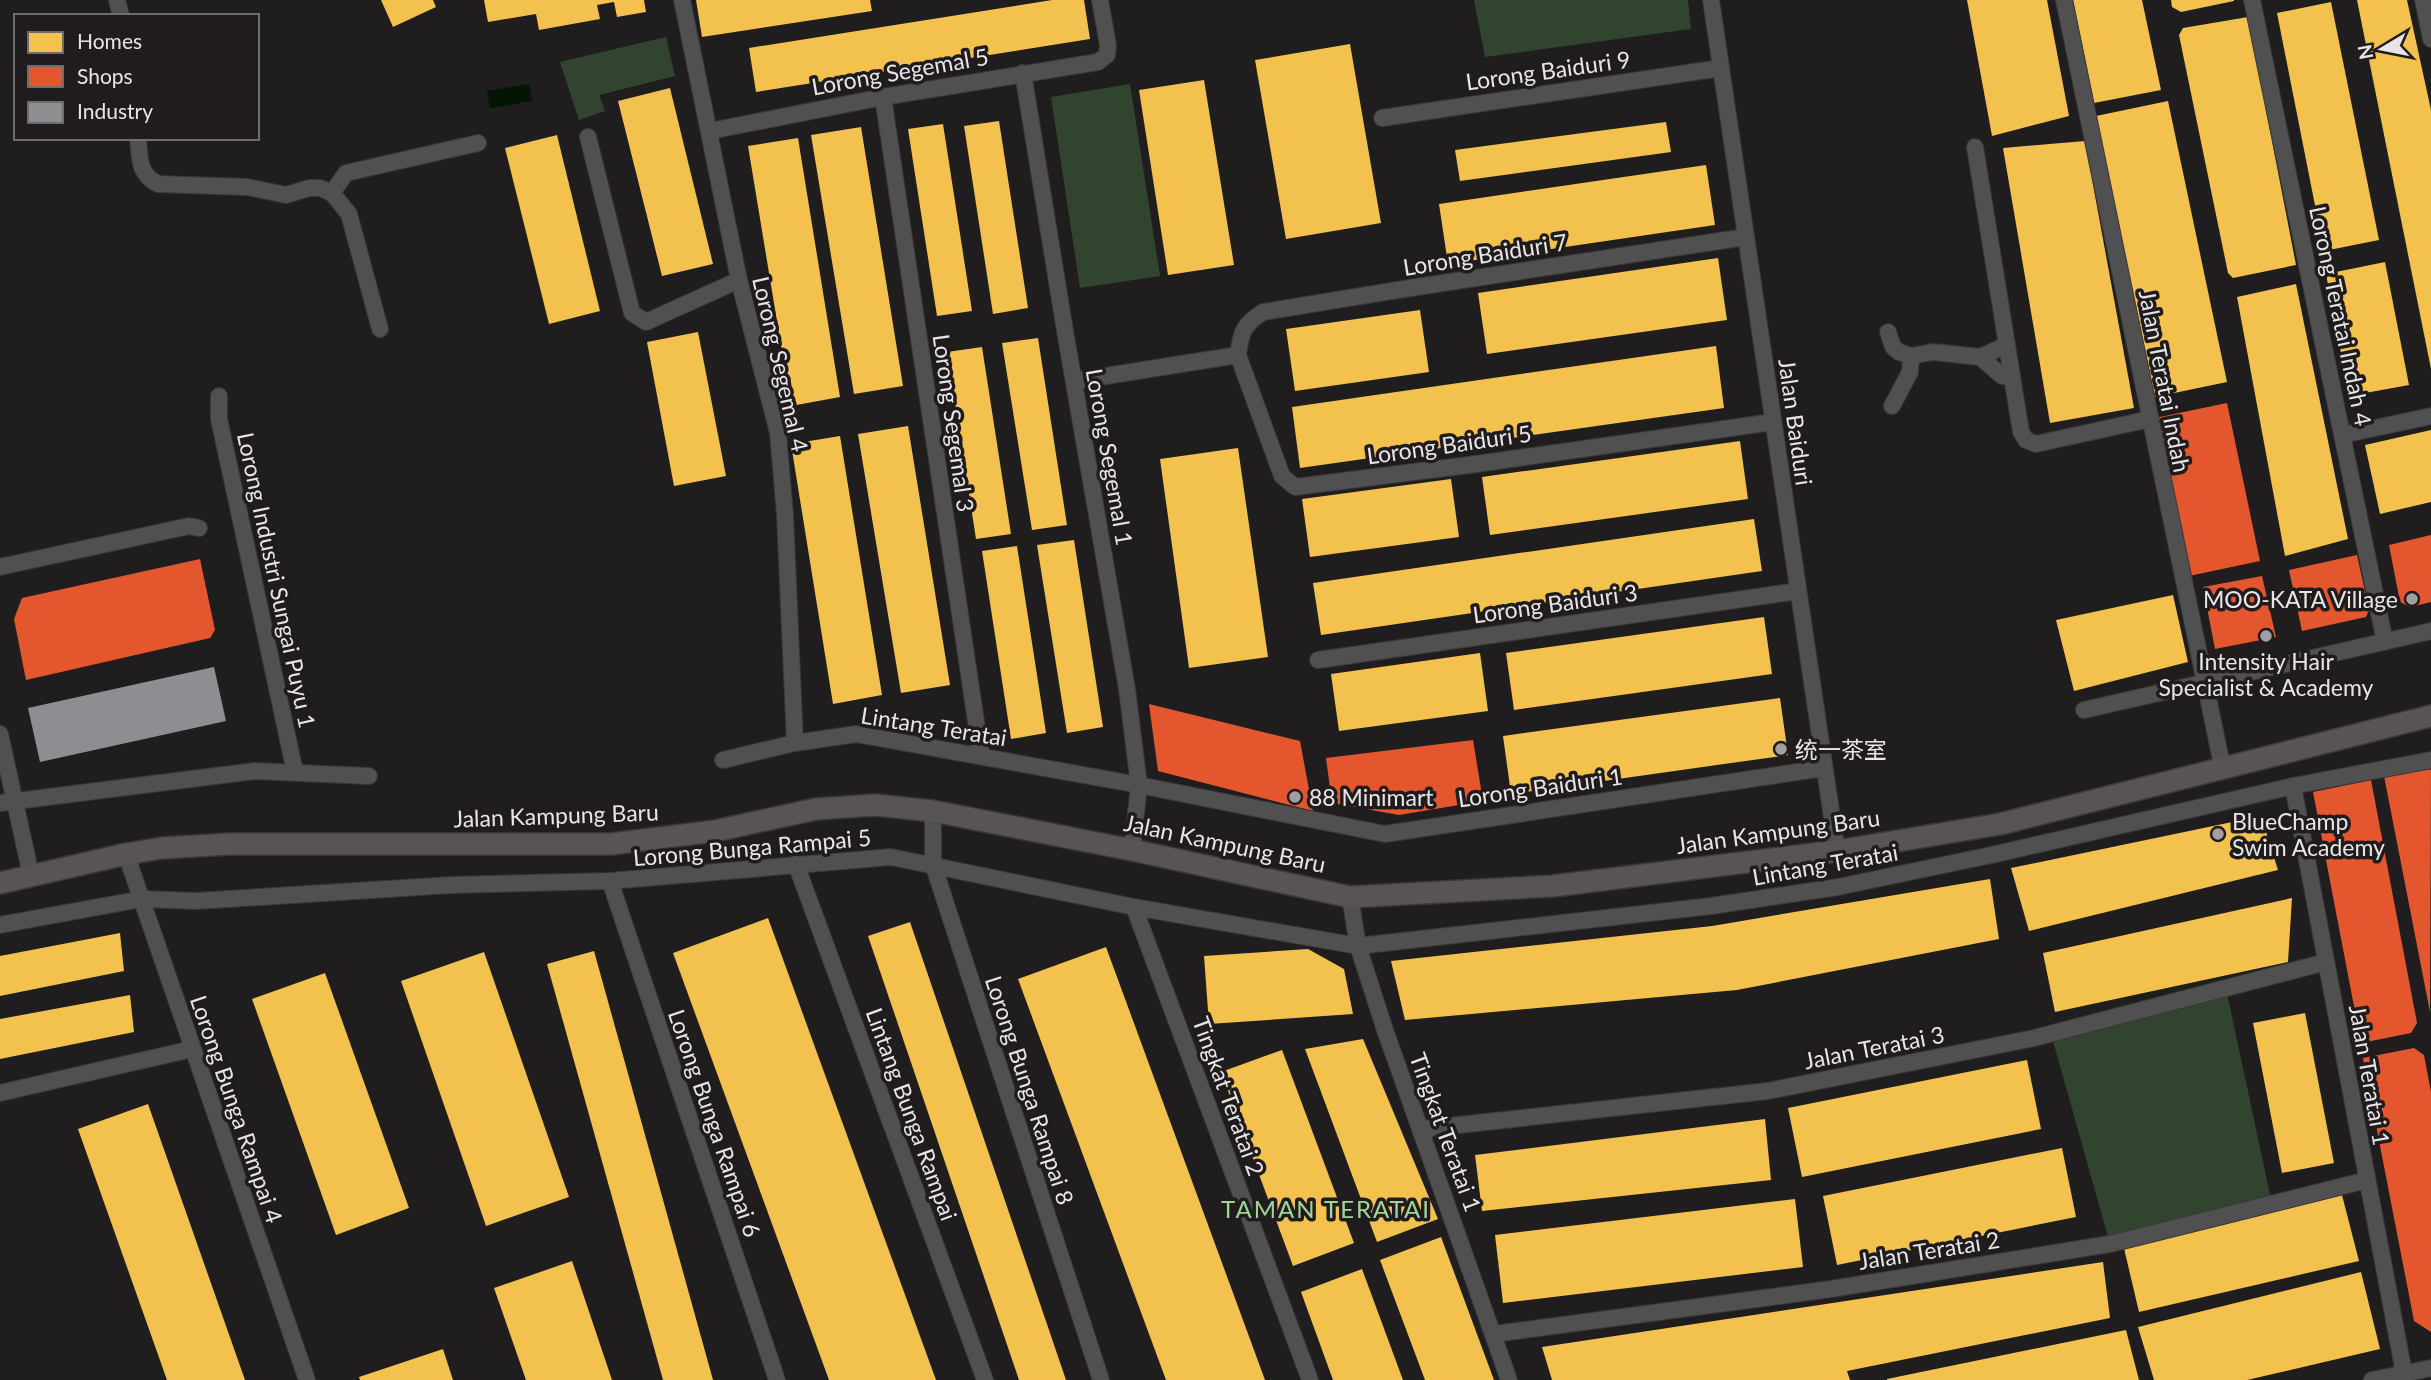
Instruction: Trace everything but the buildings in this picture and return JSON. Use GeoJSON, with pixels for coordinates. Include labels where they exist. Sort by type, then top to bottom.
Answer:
{"type":"FeatureCollection","features":[{"type":"Feature","properties":{"kind":"street","name":"Lorong Segemal 4"},"geometry":{"type":"LineString","coordinates":[[682,0],[739,280],[778,433],[785,515],[795,743]]}},
{"type":"Feature","properties":{"kind":"street","name":"Lorong Segemal 5"},"geometry":{"type":"LineString","coordinates":[[710,131],[883,97],[1098,62],[1107,55],[1108,45],[1100,0]]}},
{"type":"Feature","properties":{"kind":"street","name":"Jalan Baiduri"},"geometry":{"type":"LineString","coordinates":[[1711,0],[1837,851]]}},
{"type":"Feature","properties":{"kind":"street","name":"Jalan Teratai Indah"},"geometry":{"type":"LineString","coordinates":[[2064,0],[2223,770]]}},
{"type":"Feature","properties":{"kind":"street","name":"Lorong Teratai Indah 4"},"geometry":{"type":"LineString","coordinates":[[2252,0],[2385,642]]}},
{"type":"Feature","properties":{"kind":"street"},"geometry":{"type":"LineString","coordinates":[[2423,0],[2431,39]]}},
{"type":"Feature","properties":{"kind":"street","name":"Lorong Baiduri 9"},"geometry":{"type":"LineString","coordinates":[[1382,118],[1721,68]]}},
{"type":"Feature","properties":{"kind":"street","name":"Lorong Segemal 1"},"geometry":{"type":"LineString","coordinates":[[1023,73],[1073,381],[1123,661],[1139,785],[1132,850]]}},
{"type":"Feature","properties":{"kind":"street","name":"Lorong Segemal 3"},"geometry":{"type":"LineString","coordinates":[[883,97],[981,755]]}},
{"type":"Feature","properties":{"kind":"street"},"geometry":{"type":"LineString","coordinates":[[588,137],[632,313],[646,322],[739,280]]}},
{"type":"Feature","properties":{"kind":"street"},"geometry":{"type":"LineString","coordinates":[[138,140],[141,166],[147,178],[158,184],[247,187],[286,195],[309,188],[320,188],[332,193],[349,214],[380,329]]}},
{"type":"Feature","properties":{"kind":"street"},"geometry":{"type":"LineString","coordinates":[[332,193],[346,173],[478,143]]}},
{"type":"Feature","properties":{"kind":"street"},"geometry":{"type":"LineString","coordinates":[[1975,147],[2021,432],[2026,440],[2036,444],[2150,419]]}},
{"type":"Feature","properties":{"kind":"street","name":"Lorong Baiduri 7"},"geometry":{"type":"LineString","coordinates":[[1241,335],[1248,322],[1262,312],[1746,237]]}},
{"type":"Feature","properties":{"kind":"street"},"geometry":{"type":"LineString","coordinates":[[1888,332],[1893,346],[1899,352],[1911,356],[1933,352],[1980,357],[2007,345]]}},
{"type":"Feature","properties":{"kind":"street","name":"Lorong Baiduri 5"},"geometry":{"type":"LineString","coordinates":[[1241,335],[1238,355],[1282,476],[1295,487],[1773,422]]}},
{"type":"Feature","properties":{"kind":"street"},"geometry":{"type":"LineString","coordinates":[[1073,381],[1238,355]]}},
{"type":"Feature","properties":{"kind":"street"},"geometry":{"type":"LineString","coordinates":[[1892,406],[1910,372],[1911,356]]}},
{"type":"Feature","properties":{"kind":"street"},"geometry":{"type":"LineString","coordinates":[[1980,357],[2002,376],[2012,377]]}},
{"type":"Feature","properties":{"kind":"street","name":"Lorong Industri Sungai Puyu 1"},"geometry":{"type":"LineString","coordinates":[[219,396],[219,418],[295,772]]}},
{"type":"Feature","properties":{"kind":"street"},"geometry":{"type":"LineString","coordinates":[[2342,435],[2431,415]]}},
{"type":"Feature","properties":{"kind":"street"},"geometry":{"type":"LineString","coordinates":[[0,567],[189,526],[199,528]]}},
{"type":"Feature","properties":{"kind":"street","name":"Lorong Baiduri 3"},"geometry":{"type":"LineString","coordinates":[[1318,660],[1798,591]]}},
{"type":"Feature","properties":{"kind":"street"},"geometry":{"type":"LineString","coordinates":[[2084,710],[2431,631]]}},
{"type":"Feature","properties":{"kind":"street","name":"Jalan Kampung Baru"},"geometry":{"type":"LineString","coordinates":[[0,883],[162,848],[230,844],[611,844],[715,831],[816,809],[875,805],[933,811],[1350,897],[1553,886],[1837,851],[2000,824],[2431,716]]}},
{"type":"Feature","properties":{"kind":"street"},"geometry":{"type":"LineString","coordinates":[[0,734],[7,802],[31,875]]}},
{"type":"Feature","properties":{"kind":"street","name":"Lintang Teratai"},"geometry":{"type":"LineString","coordinates":[[723,760],[795,743],[856,734],[1139,785]]}},
{"type":"Feature","properties":{"kind":"street","name":"Lintang Teratai"},"geometry":{"type":"LineString","coordinates":[[1359,946],[1698,908],[1838,887],[2293,786],[2431,760]]}},
{"type":"Feature","properties":{"kind":"street","name":"Lorong Baiduri 1"},"geometry":{"type":"LineString","coordinates":[[1139,785],[1385,834],[1824,768]]}},
{"type":"Feature","properties":{"kind":"street"},"geometry":{"type":"LineString","coordinates":[[7,802],[255,771],[369,776]]}},
{"type":"Feature","properties":{"kind":"street","name":"Jalan Teratai 1"},"geometry":{"type":"LineString","coordinates":[[2293,786],[2404,1373]]}},
{"type":"Feature","properties":{"kind":"street","name":"Lorong Bunga Rampai 8"},"geometry":{"type":"LineString","coordinates":[[933,811],[933,864],[1101,1380]]}},
{"type":"Feature","properties":{"kind":"street","name":"Lorong Bunga Rampai 4"},"geometry":{"type":"LineString","coordinates":[[126,854],[307,1380]]}},
{"type":"Feature","properties":{"kind":"street","name":"Lorong Bunga Rampai 5"},"geometry":{"type":"LineString","coordinates":[[0,925],[142,900],[196,901],[451,885],[610,881],[891,858],[933,864],[1134,907],[1359,946]]}},
{"type":"Feature","properties":{"kind":"street","name":"Lintang Bunga Rampai"},"geometry":{"type":"LineString","coordinates":[[796,864],[985,1380]]}},
{"type":"Feature","properties":{"kind":"street","name":"Lorong Bunga Rampai 6"},"geometry":{"type":"LineString","coordinates":[[610,881],[777,1380]]}},
{"type":"Feature","properties":{"kind":"street","name":"Tingkat Teratai 1"},"geometry":{"type":"LineString","coordinates":[[1350,897],[1359,946],[1385,1030],[1508,1380]]}},
{"type":"Feature","properties":{"kind":"street","name":"Tingkat Teratai 2"},"geometry":{"type":"LineString","coordinates":[[1134,907],[1310,1380]]}},
{"type":"Feature","properties":{"kind":"street","name":"Jalan Teratai 3"},"geometry":{"type":"LineString","coordinates":[[1422,1129],[1768,1091],[2051,1034],[2326,962]]}},
{"type":"Feature","properties":{"kind":"street"},"geometry":{"type":"LineString","coordinates":[[0,1093],[192,1049]]}},
{"type":"Feature","properties":{"kind":"street","name":"Jalan Teratai 2"},"geometry":{"type":"LineString","coordinates":[[1494,1334],[1830,1289],[2110,1244],[2367,1180]]}},
{"type":"Feature","properties":{"kind":"street"},"geometry":{"type":"LineString","coordinates":[[2372,1380],[2431,1368]]}},
{"type":"Feature","properties":{"kind":"shaded area"},"geometry":{"type":"Polygon","coordinates":[[[1474,0],[1688,0],[1691,29],[1485,57],[1474,0]]]}},
{"type":"Feature","properties":{"kind":"shaded area"},"geometry":{"type":"Polygon","coordinates":[[[666,37],[675,76],[599,95],[605,111],[579,120],[560,62],[666,37]]]}},
{"type":"Feature","properties":{"kind":"shaded area"},"geometry":{"type":"Polygon","coordinates":[[[529,84],[532,101],[490,108],[487,91],[529,84]]]}},
{"type":"Feature","properties":{"kind":"shaded area"},"geometry":{"type":"Polygon","coordinates":[[[1130,84],[1160,276],[1080,288],[1051,97],[1130,84]]]}},
{"type":"Feature","properties":{"kind":"shaded area"},"geometry":{"type":"Polygon","coordinates":[[[2227,993],[2272,1204],[2110,1244],[2051,1034],[2227,993]]]}},
{"type":"Feature","properties":{"kind":"place","name":"MOO-KATA Village"},"geometry":{"type":"Point","coordinates":[2412,599]}},
{"type":"Feature","properties":{"kind":"place","name":"Intensity Hair Specialist & Academy"},"geometry":{"type":"Point","coordinates":[2266,636]}},
{"type":"Feature","properties":{"kind":"place","name":"统一茶室"},"geometry":{"type":"Point","coordinates":[1781,749]}},
{"type":"Feature","properties":{"kind":"place","name":"88 Minimart"},"geometry":{"type":"Point","coordinates":[1295,797]}},
{"type":"Feature","properties":{"kind":"place","name":"BlueChamp Swim Academy"},"geometry":{"type":"Point","coordinates":[2218,834]}},
{"type":"Feature","properties":{"kind":"district","name":"TAMAN TERATAI"},"geometry":{"type":"Point","coordinates":[1326,1208]}}]}
